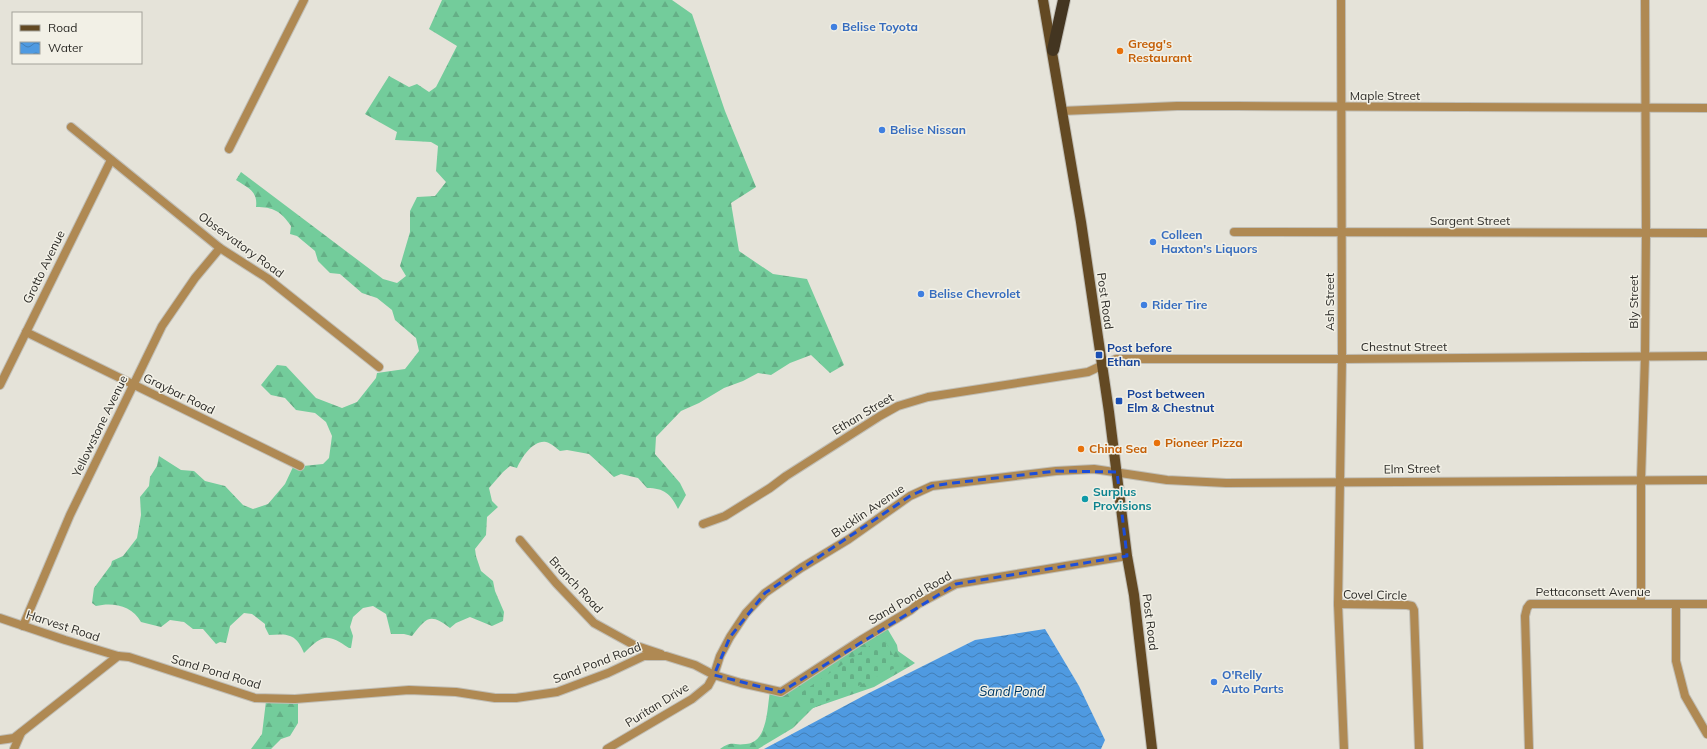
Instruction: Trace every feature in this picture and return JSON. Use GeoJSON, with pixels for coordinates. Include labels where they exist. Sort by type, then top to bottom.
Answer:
{"type":"FeatureCollection","features":[{"type":"Feature","properties":{"kind":"highway"},"geometry":{"type":"LineString","coordinates":[[1053,50],[1064,0]]}},
{"type":"Feature","properties":{"kind":"main road","name":"Post Road"},"geometry":{"type":"LineString","coordinates":[[1043,0],[1053,50],[1102,366],[1127,556],[1134,595],[1152,749]]}},
{"type":"Feature","properties":{"kind":"street"},"geometry":{"type":"LineString","coordinates":[[229,149],[304,0]]}},
{"type":"Feature","properties":{"kind":"street","name":"Ash Street"},"geometry":{"type":"LineString","coordinates":[[1338,604],[1342,359],[1341,0]]}},
{"type":"Feature","properties":{"kind":"street","name":"Bly Street"},"geometry":{"type":"LineString","coordinates":[[1641,604],[1641,479],[1646,357],[1645,0]]}},
{"type":"Feature","properties":{"kind":"street","name":"Maple Street"},"geometry":{"type":"LineString","coordinates":[[1062,111],[1177,106],[1645,109],[1707,108]]}},
{"type":"Feature","properties":{"kind":"street","name":"Observatory Road"},"geometry":{"type":"LineString","coordinates":[[71,127],[220,248],[267,278],[379,366]]}},
{"type":"Feature","properties":{"kind":"street","name":"Grotto Avenue"},"geometry":{"type":"LineString","coordinates":[[0,385],[111,160]]}},
{"type":"Feature","properties":{"kind":"street","name":"Sargent Street"},"geometry":{"type":"LineString","coordinates":[[1234,232],[1707,233]]}},
{"type":"Feature","properties":{"kind":"street","name":"Yellowstone Avenue"},"geometry":{"type":"LineString","coordinates":[[23,626],[70,515],[162,326],[170,312],[220,248]]}},
{"type":"Feature","properties":{"kind":"street","name":"Graybar Road"},"geometry":{"type":"LineString","coordinates":[[26,332],[300,466]]}},
{"type":"Feature","properties":{"kind":"street","name":"Chestnut Street"},"geometry":{"type":"LineString","coordinates":[[1102,366],[1121,359],[1707,356]]}},
{"type":"Feature","properties":{"kind":"street","name":"Ethan Street"},"geometry":{"type":"LineString","coordinates":[[703,524],[725,516],[898,406],[928,398],[1088,372],[1102,366]]}},
{"type":"Feature","properties":{"kind":"street","name":"Bucklin Avenue"},"geometry":{"type":"LineString","coordinates":[[714,675],[720,656],[730,637],[746,614],[765,593],[801,568],[849,539],[910,496],[932,486],[1056,471],[1094,469],[1117,472]]}},
{"type":"Feature","properties":{"kind":"street","name":"Elm Street"},"geometry":{"type":"LineString","coordinates":[[1117,472],[1167,480],[1226,483],[1641,479],[1707,480]]}},
{"type":"Feature","properties":{"kind":"street","name":"Branch Road"},"geometry":{"type":"LineString","coordinates":[[520,540],[556,583],[594,623],[634,645],[666,656]]}},
{"type":"Feature","properties":{"kind":"street","name":"Sand Pond Road"},"geometry":{"type":"LineString","coordinates":[[118,656],[130,657],[255,698],[295,699],[409,690],[456,692],[495,698],[516,698],[557,692],[608,673],[644,656],[666,656],[695,665],[714,675],[781,692],[918,604],[956,584],[1127,556]]}},
{"type":"Feature","properties":{"kind":"street","name":"Covel Circle"},"geometry":{"type":"LineString","coordinates":[[1344,749],[1338,604],[1412,606],[1414,610],[1419,749]]}},
{"type":"Feature","properties":{"kind":"street","name":"Pettaconsett Avenue"},"geometry":{"type":"LineString","coordinates":[[1529,749],[1525,616],[1527,608],[1530,604],[1707,604]]}},
{"type":"Feature","properties":{"kind":"street"},"geometry":{"type":"LineString","coordinates":[[1676,604],[1676,661],[1685,696],[1707,734]]}},
{"type":"Feature","properties":{"kind":"street","name":"Harvest Road"},"geometry":{"type":"LineString","coordinates":[[0,618],[118,656]]}},
{"type":"Feature","properties":{"kind":"street"},"geometry":{"type":"LineString","coordinates":[[0,740],[14,738],[118,656]]}},
{"type":"Feature","properties":{"kind":"street","name":"Puritan Drive"},"geometry":{"type":"LineString","coordinates":[[607,749],[692,699],[708,686],[714,675]]}},
{"type":"Feature","properties":{"kind":"street"},"geometry":{"type":"LineString","coordinates":[[14,749],[23,730]]}},
{"type":"Feature","properties":{"kind":"highlighted area"},"geometry":{"type":"Polygon","coordinates":[[[1056,471],[1117,472],[1127,556],[956,584],[781,692],[714,675],[730,637],[765,593],[910,496],[932,486],[1056,471]]]}},
{"type":"Feature","properties":{"kind":"green space"},"geometry":{"type":"Polygon","coordinates":[[[442,0],[672,0],[692,14],[725,111],[756,187],[731,203],[739,251],[773,274],[807,279],[844,365],[830,373],[811,355],[790,363],[771,375],[758,373],[743,381],[724,388],[699,403],[681,411],[656,437],[655,454],[680,483],[686,495],[678,509],[673,499],[666,493],[658,489],[647,488],[638,478],[621,474],[614,477],[589,454],[567,450],[560,451],[552,444],[546,442],[541,442],[532,446],[525,454],[517,468],[510,466],[489,488],[492,501],[498,507],[487,517],[486,535],[475,549],[481,571],[493,581],[495,591],[504,612],[503,621],[492,626],[470,617],[456,623],[450,628],[438,620],[429,619],[421,625],[412,636],[404,634],[391,634],[386,614],[373,606],[363,608],[353,617],[350,627],[353,636],[351,648],[330,638],[325,638],[316,642],[304,653],[301,646],[294,638],[286,635],[269,635],[265,624],[252,614],[244,613],[230,626],[226,643],[220,642],[216,644],[203,629],[193,629],[184,622],[170,620],[161,627],[141,622],[137,616],[127,608],[121,606],[109,604],[96,606],[92,603],[94,588],[111,565],[112,561],[123,556],[137,538],[141,515],[140,497],[149,486],[150,477],[157,466],[159,456],[181,470],[194,471],[205,481],[225,486],[243,505],[253,509],[268,504],[285,484],[293,467],[323,464],[329,458],[332,436],[326,422],[315,413],[296,410],[285,398],[271,395],[261,385],[277,365],[286,366],[316,398],[342,408],[357,402],[376,378],[377,373],[405,369],[419,351],[416,338],[395,320],[392,310],[377,298],[362,293],[340,274],[330,273],[318,261],[315,251],[297,236],[290,234],[291,226],[280,213],[272,209],[256,207],[254,194],[251,190],[236,180],[241,172],[383,279],[397,283],[406,276],[400,266],[410,232],[410,211],[417,197],[435,196],[446,182],[436,171],[438,146],[431,142],[395,140],[397,132],[365,114],[389,76],[409,87],[417,84],[429,92],[436,87],[457,46],[429,29],[442,0]]]}},
{"type":"Feature","properties":{"kind":"green space"},"geometry":{"type":"Polygon","coordinates":[[[887,628],[897,645],[898,651],[915,663],[874,687],[813,708],[793,728],[758,749],[720,749],[730,744],[746,744],[753,742],[759,737],[767,715],[770,691],[781,692],[887,628]]]}},
{"type":"Feature","properties":{"kind":"green space"},"geometry":{"type":"Polygon","coordinates":[[[883,637],[899,666],[811,709],[799,694],[883,637]]]}},
{"type":"Feature","properties":{"kind":"green space"},"geometry":{"type":"Polygon","coordinates":[[[266,701],[298,701],[298,723],[290,736],[281,739],[271,749],[251,749],[262,734],[266,701]]]}},
{"type":"Feature","properties":{"kind":"water","name":"Sand Pond"},"geometry":{"type":"Polygon","coordinates":[[[1045,629],[1079,686],[1105,740],[1101,749],[764,749],[867,694],[975,640],[1045,629]]]}},
{"type":"Feature","properties":{"kind":"place","name":"Belise Toyota"},"geometry":{"type":"Point","coordinates":[834,27]}},
{"type":"Feature","properties":{"kind":"place","name":"Gregg's Restaurant"},"geometry":{"type":"Point","coordinates":[1120,51]}},
{"type":"Feature","properties":{"kind":"place","name":"Belise Nissan"},"geometry":{"type":"Point","coordinates":[882,130]}},
{"type":"Feature","properties":{"kind":"place","name":"Colleen Haxton's Liquors"},"geometry":{"type":"Point","coordinates":[1153,242]}},
{"type":"Feature","properties":{"kind":"place","name":"Belise Chevrolet"},"geometry":{"type":"Point","coordinates":[921,294]}},
{"type":"Feature","properties":{"kind":"place","name":"Rider Tire"},"geometry":{"type":"Point","coordinates":[1144,305]}},
{"type":"Feature","properties":{"kind":"place","name":"Post before Ethan"},"geometry":{"type":"Point","coordinates":[1099,355]}},
{"type":"Feature","properties":{"kind":"place","name":"Post between Elm & Chestnut"},"geometry":{"type":"Point","coordinates":[1119,401]}},
{"type":"Feature","properties":{"kind":"place","name":"Pioneer Pizza"},"geometry":{"type":"Point","coordinates":[1157,443]}},
{"type":"Feature","properties":{"kind":"place","name":"China Sea"},"geometry":{"type":"Point","coordinates":[1081,449]}},
{"type":"Feature","properties":{"kind":"place","name":"Surplus Provisions"},"geometry":{"type":"Point","coordinates":[1085,499]}},
{"type":"Feature","properties":{"kind":"place","name":"O'Relly Auto Parts"},"geometry":{"type":"Point","coordinates":[1214,682]}}]}
